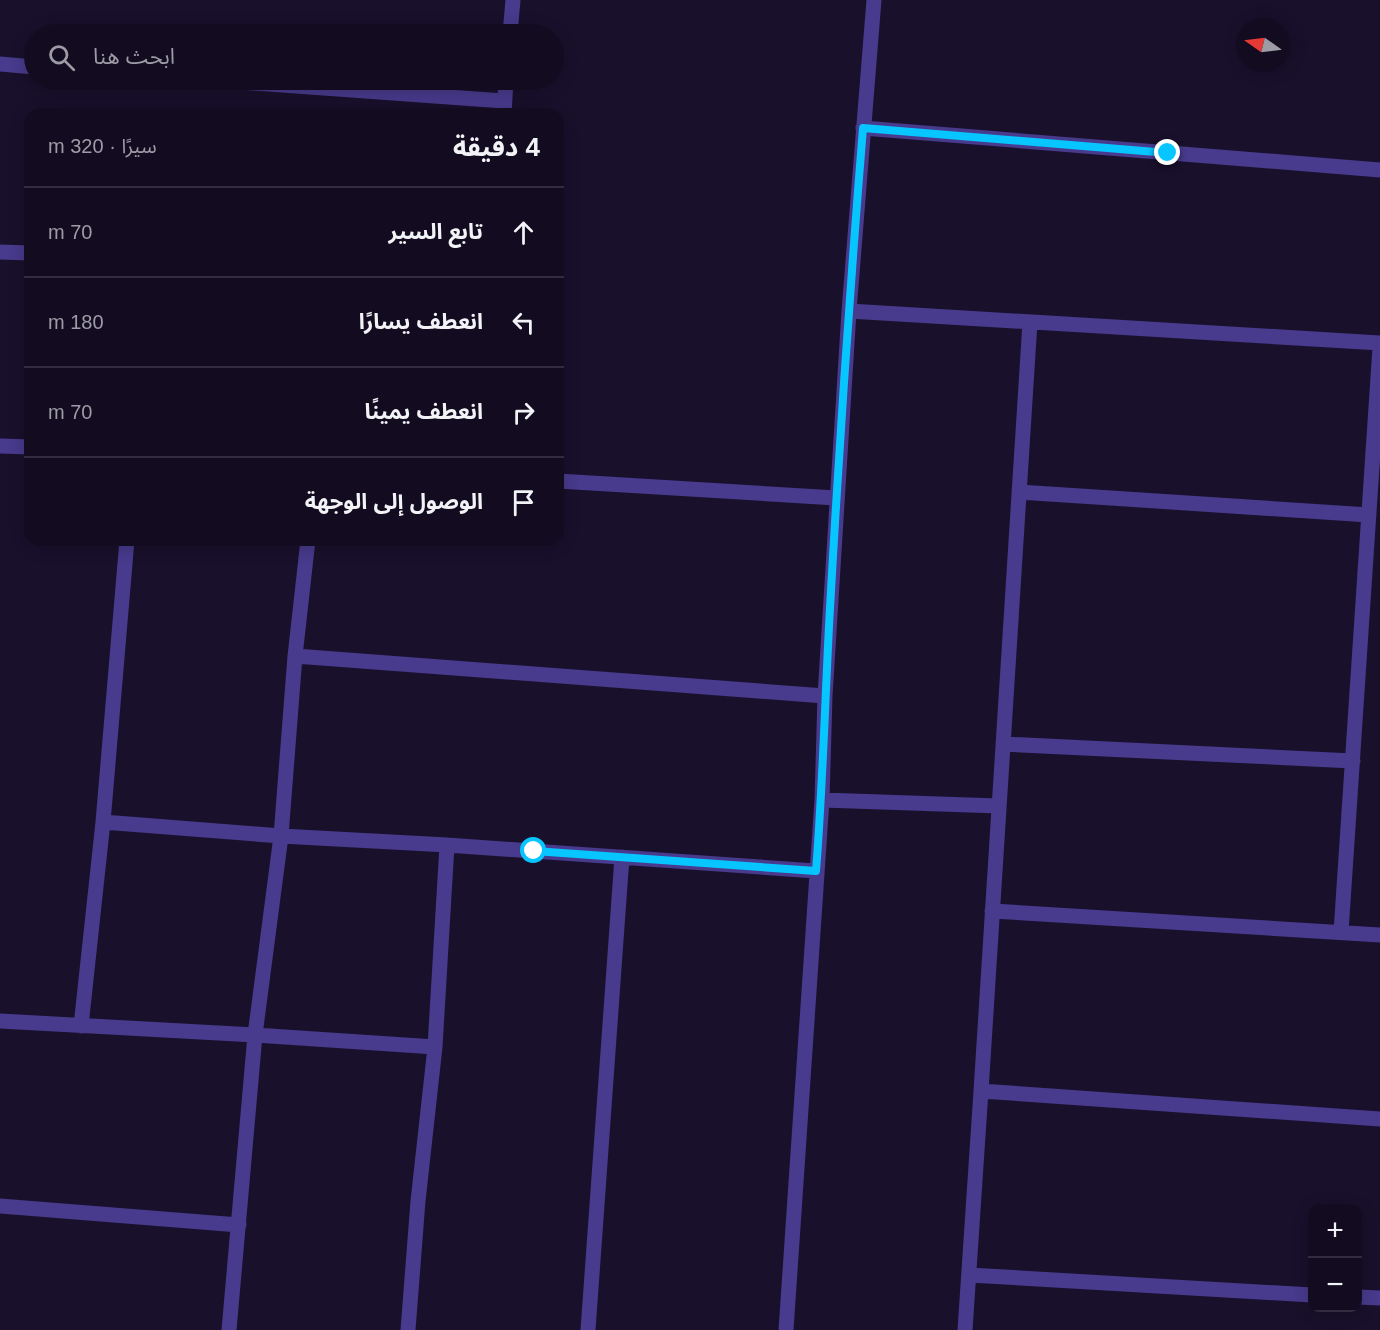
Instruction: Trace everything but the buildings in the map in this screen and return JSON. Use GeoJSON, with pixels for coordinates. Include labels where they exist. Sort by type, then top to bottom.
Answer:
{"type":"FeatureCollection","features":[{"type":"Feature","properties":{"kind":"street"},"geometry":{"type":"LineString","coordinates":[[511,24],[513,0]]}},
{"type":"Feature","properties":{"kind":"street"},"geometry":{"type":"LineString","coordinates":[[786,1330],[822,800],[825,696],[836,498],[874,0]]}},
{"type":"Feature","properties":{"kind":"street"},"geometry":{"type":"LineString","coordinates":[[0,64],[24,66]]}},
{"type":"Feature","properties":{"kind":"street"},"geometry":{"type":"LineString","coordinates":[[320,90],[504,107],[505,90]]}},
{"type":"Feature","properties":{"kind":"street"},"geometry":{"type":"LineString","coordinates":[[863,128],[1380,170]]}},
{"type":"Feature","properties":{"kind":"street"},"geometry":{"type":"LineString","coordinates":[[0,252],[24,253]]}},
{"type":"Feature","properties":{"kind":"street"},"geometry":{"type":"LineString","coordinates":[[849,311],[1380,345],[1376,444],[1341,932]]}},
{"type":"Feature","properties":{"kind":"street"},"geometry":{"type":"LineString","coordinates":[[965,1330],[1030,322]]}},
{"type":"Feature","properties":{"kind":"street"},"geometry":{"type":"LineString","coordinates":[[0,446],[24,447]]}},
{"type":"Feature","properties":{"kind":"street"},"geometry":{"type":"LineString","coordinates":[[564,482],[836,498]]}},
{"type":"Feature","properties":{"kind":"street"},"geometry":{"type":"LineString","coordinates":[[1019,492],[1370,515]]}},
{"type":"Feature","properties":{"kind":"street"},"geometry":{"type":"LineString","coordinates":[[81,1026],[104,822],[127,546]]}},
{"type":"Feature","properties":{"kind":"street"},"geometry":{"type":"LineString","coordinates":[[229,1330],[255,1035],[281,836],[295,656],[307,546]]}},
{"type":"Feature","properties":{"kind":"street"},"geometry":{"type":"LineString","coordinates":[[295,656],[825,696]]}},
{"type":"Feature","properties":{"kind":"street"},"geometry":{"type":"LineString","coordinates":[[1003,744],[1353,761]]}},
{"type":"Feature","properties":{"kind":"street"},"geometry":{"type":"LineString","coordinates":[[822,800],[999,806]]}},
{"type":"Feature","properties":{"kind":"street"},"geometry":{"type":"LineString","coordinates":[[104,822],[281,836],[447,845],[816,871]]}},
{"type":"Feature","properties":{"kind":"street"},"geometry":{"type":"LineString","coordinates":[[408,1330],[418,1201],[435,1047],[447,845]]}},
{"type":"Feature","properties":{"kind":"street"},"geometry":{"type":"LineString","coordinates":[[588,1330],[622,857]]}},
{"type":"Feature","properties":{"kind":"street"},"geometry":{"type":"LineString","coordinates":[[992,911],[1380,935]]}},
{"type":"Feature","properties":{"kind":"street"},"geometry":{"type":"LineString","coordinates":[[0,1021],[435,1047]]}},
{"type":"Feature","properties":{"kind":"street"},"geometry":{"type":"LineString","coordinates":[[981,1091],[1380,1119]]}},
{"type":"Feature","properties":{"kind":"street"},"geometry":{"type":"LineString","coordinates":[[0,1206],[239,1226]]}},
{"type":"Feature","properties":{"kind":"street"},"geometry":{"type":"LineString","coordinates":[[969,1275],[1308,1295]]}},
{"type":"Feature","properties":{"kind":"street"},"geometry":{"type":"LineString","coordinates":[[1362,1297],[1380,1298]]}},
{"type":"Feature","properties":{"kind":"route"},"geometry":{"type":"LineString","coordinates":[[534,851],[816,871],[822,800],[825,696],[836,498],[863,128],[1168,153]]}}]}
